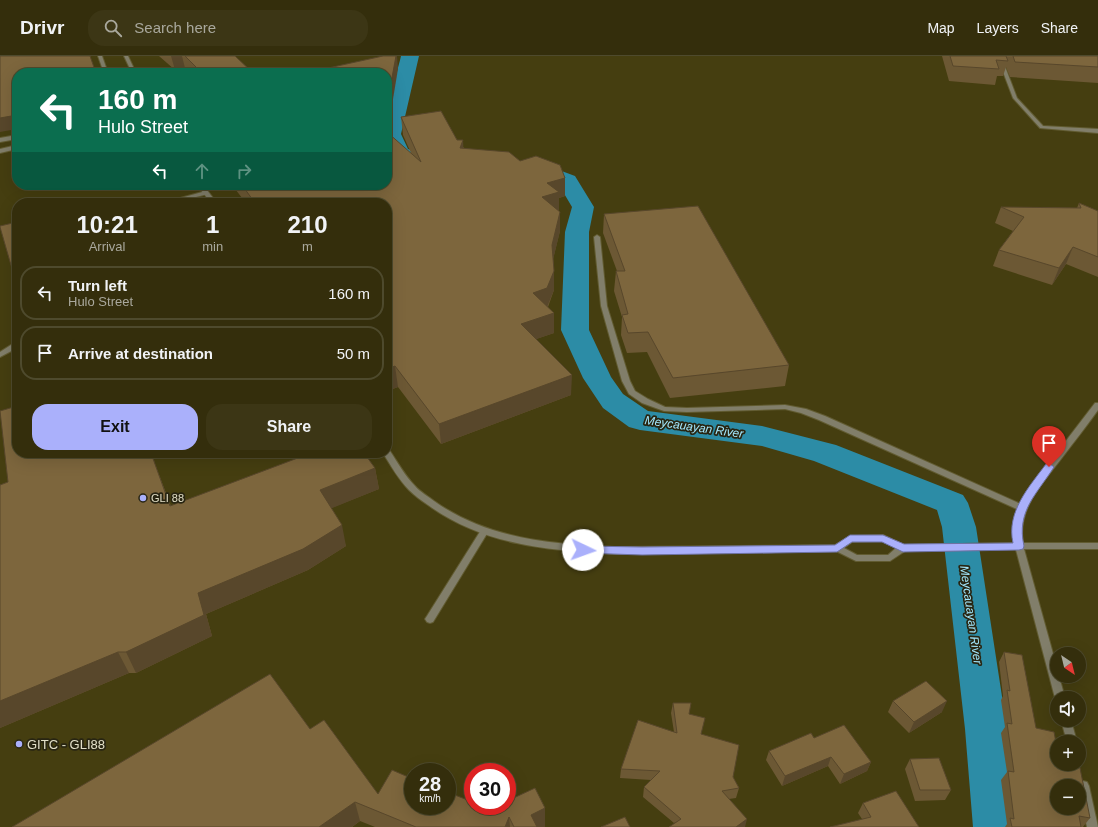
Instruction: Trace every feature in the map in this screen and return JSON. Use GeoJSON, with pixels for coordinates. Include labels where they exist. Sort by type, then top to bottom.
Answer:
{"type":"FeatureCollection","features":[{"type":"Feature","properties":{"kind":"street"},"geometry":{"type":"LineString","coordinates":[[100,56],[104,68]]}},
{"type":"Feature","properties":{"kind":"street"},"geometry":{"type":"LineString","coordinates":[[126,56],[132,68]]}},
{"type":"Feature","properties":{"kind":"street"},"geometry":{"type":"LineString","coordinates":[[998,56],[1015,98],[1042,127],[1098,131]]}},
{"type":"Feature","properties":{"kind":"street"},"geometry":{"type":"LineString","coordinates":[[0,140],[12,138]]}},
{"type":"Feature","properties":{"kind":"street"},"geometry":{"type":"LineString","coordinates":[[0,150],[12,148]]}},
{"type":"Feature","properties":{"kind":"street"},"geometry":{"type":"LineString","coordinates":[[204,190],[210,198]]}},
{"type":"Feature","properties":{"kind":"street"},"geometry":{"type":"LineString","coordinates":[[186,198],[206,193]]}},
{"type":"Feature","properties":{"kind":"street"},"geometry":{"type":"LineString","coordinates":[[597,237],[604,306],[608,321],[626,381],[632,392],[645,401],[664,409],[687,410],[785,407],[803,411],[822,418],[1022,508]]}},
{"type":"Feature","properties":{"kind":"street"},"geometry":{"type":"LineString","coordinates":[[0,355],[12,348]]}},
{"type":"Feature","properties":{"kind":"street"},"geometry":{"type":"LineString","coordinates":[[1058,691],[1016,534],[1017,523],[1022,508],[1040,479],[1098,405]]}},
{"type":"Feature","properties":{"kind":"street"},"geometry":{"type":"LineString","coordinates":[[391,458],[414,491],[434,506],[456,520],[484,532],[518,541],[597,551],[837,548],[856,558],[890,558],[903,548]]}},
{"type":"Feature","properties":{"kind":"street"},"geometry":{"type":"LineString","coordinates":[[430,620],[484,532]]}},
{"type":"Feature","properties":{"kind":"street"},"geometry":{"type":"LineString","coordinates":[[837,548],[850,539],[883,538],[903,548],[1098,546]]}},
{"type":"Feature","properties":{"kind":"street"},"geometry":{"type":"LineString","coordinates":[[1079,772],[1094,821]]}},
{"type":"Feature","properties":{"kind":"building"},"geometry":{"type":"Polygon","coordinates":[[[0,56],[90,56],[94,68],[12,68],[12,116],[0,118],[0,56]]]}},
{"type":"Feature","properties":{"kind":"building"},"geometry":{"type":"Polygon","coordinates":[[[185,56],[235,56],[248,68],[197,68],[185,56]]]}},
{"type":"Feature","properties":{"kind":"building"},"geometry":{"type":"Polygon","coordinates":[[[383,56],[396,56],[392,78],[392,68],[328,68],[383,56]]]}},
{"type":"Feature","properties":{"kind":"building"},"geometry":{"type":"Polygon","coordinates":[[[950,56],[1006,56],[1008,61],[996,60],[999,69],[953,66],[950,56]]]}},
{"type":"Feature","properties":{"kind":"building"},"geometry":{"type":"Polygon","coordinates":[[[1013,56],[1098,56],[1098,67],[1015,62],[1013,56]]]}},
{"type":"Feature","properties":{"kind":"building"},"geometry":{"type":"Polygon","coordinates":[[[441,111],[457,140],[463,140],[460,148],[509,152],[520,161],[536,156],[560,165],[565,178],[547,183],[559,192],[542,197],[560,212],[552,245],[554,271],[547,288],[533,293],[554,313],[521,324],[572,375],[439,424],[395,366],[392,367],[392,198],[251,198],[246,190],[392,190],[392,136],[421,162],[401,117],[441,111]]]}},
{"type":"Feature","properties":{"kind":"building"},"geometry":{"type":"Polygon","coordinates":[[[1079,203],[1098,211],[1098,257],[1073,247],[1059,268],[999,250],[1024,217],[1001,207],[1081,208],[1079,203]]]}},
{"type":"Feature","properties":{"kind":"building"},"geometry":{"type":"Polygon","coordinates":[[[698,206],[789,365],[673,378],[648,332],[628,333],[622,315],[628,314],[616,271],[625,271],[604,214],[698,206]]]}},
{"type":"Feature","properties":{"kind":"building"},"geometry":{"type":"Polygon","coordinates":[[[12,223],[12,268],[0,226],[12,223]]]}},
{"type":"Feature","properties":{"kind":"building"},"geometry":{"type":"Polygon","coordinates":[[[12,407],[12,458],[153,458],[170,506],[298,458],[368,458],[375,468],[320,490],[342,525],[303,549],[198,593],[204,615],[126,652],[118,652],[0,701],[0,485],[8,482],[0,411],[12,407]]]}},
{"type":"Feature","properties":{"kind":"building"},"geometry":{"type":"Polygon","coordinates":[[[1004,652],[1022,655],[1036,728],[1054,732],[1055,735],[1050,735],[1050,771],[1081,771],[1082,779],[1050,779],[1050,815],[1086,815],[1086,798],[1090,818],[1079,816],[1081,827],[1012,827],[1010,818],[1014,819],[1008,771],[1014,772],[1007,723],[1012,724],[1007,690],[1010,691],[1004,652]]]}},
{"type":"Feature","properties":{"kind":"building"},"geometry":{"type":"Polygon","coordinates":[[[270,674],[310,729],[324,720],[378,794],[392,770],[404,775],[404,815],[456,815],[456,795],[464,799],[464,815],[516,815],[516,797],[535,788],[545,808],[531,815],[537,827],[514,827],[509,817],[505,827],[416,827],[355,802],[319,827],[12,827],[270,674]]]}},
{"type":"Feature","properties":{"kind":"building"},"geometry":{"type":"Polygon","coordinates":[[[926,681],[947,701],[914,722],[893,701],[926,681]]]}},
{"type":"Feature","properties":{"kind":"building"},"geometry":{"type":"Polygon","coordinates":[[[673,703],[691,703],[689,714],[705,718],[701,734],[739,745],[733,777],[739,788],[722,791],[747,819],[736,827],[669,827],[681,819],[644,787],[660,771],[621,769],[638,720],[677,733],[673,703]]]}},
{"type":"Feature","properties":{"kind":"building"},"geometry":{"type":"Polygon","coordinates":[[[844,725],[871,762],[844,774],[831,757],[785,776],[769,751],[811,733],[814,738],[844,725]]]}},
{"type":"Feature","properties":{"kind":"building"},"geometry":{"type":"Polygon","coordinates":[[[939,758],[951,790],[920,790],[910,759],[939,758]]]}},
{"type":"Feature","properties":{"kind":"building"},"geometry":{"type":"Polygon","coordinates":[[[896,791],[919,827],[830,827],[871,817],[863,803],[896,791]]]}},
{"type":"Feature","properties":{"kind":"building"},"geometry":{"type":"Polygon","coordinates":[[[625,817],[630,827],[601,827],[625,817]]]}},
{"type":"Feature","properties":{"kind":"waterway","name":"Meycauayan River"},"geometry":{"type":"LineString","coordinates":[[392,130],[410,56]]}},
{"type":"Feature","properties":{"kind":"waterway","name":"Meycauayan River"},"geometry":{"type":"LineString","coordinates":[[392,136],[400,153],[423,160]]}},
{"type":"Feature","properties":{"kind":"waterway","name":"Meycauayan River"},"geometry":{"type":"LineString","coordinates":[[525,168],[535,169],[567,181],[583,207],[577,232],[575,330],[597,378],[613,401],[640,420],[762,436],[825,453],[951,503],[959,527],[986,729],[995,827]]}},
{"type":"Feature","properties":{"kind":"place","name":"GLI 88"},"geometry":{"type":"Point","coordinates":[143,498]}},
{"type":"Feature","properties":{"kind":"place","name":"GITC - GLI88"},"geometry":{"type":"Point","coordinates":[19,744]}},
{"type":"Feature","properties":{"kind":"route"},"geometry":{"type":"LineString","coordinates":[[583,550],[642,551],[837,548],[850,539],[883,538],[903,548],[1019,546],[1016,534],[1017,523],[1022,508],[1030,493],[1049,467]]}}]}
